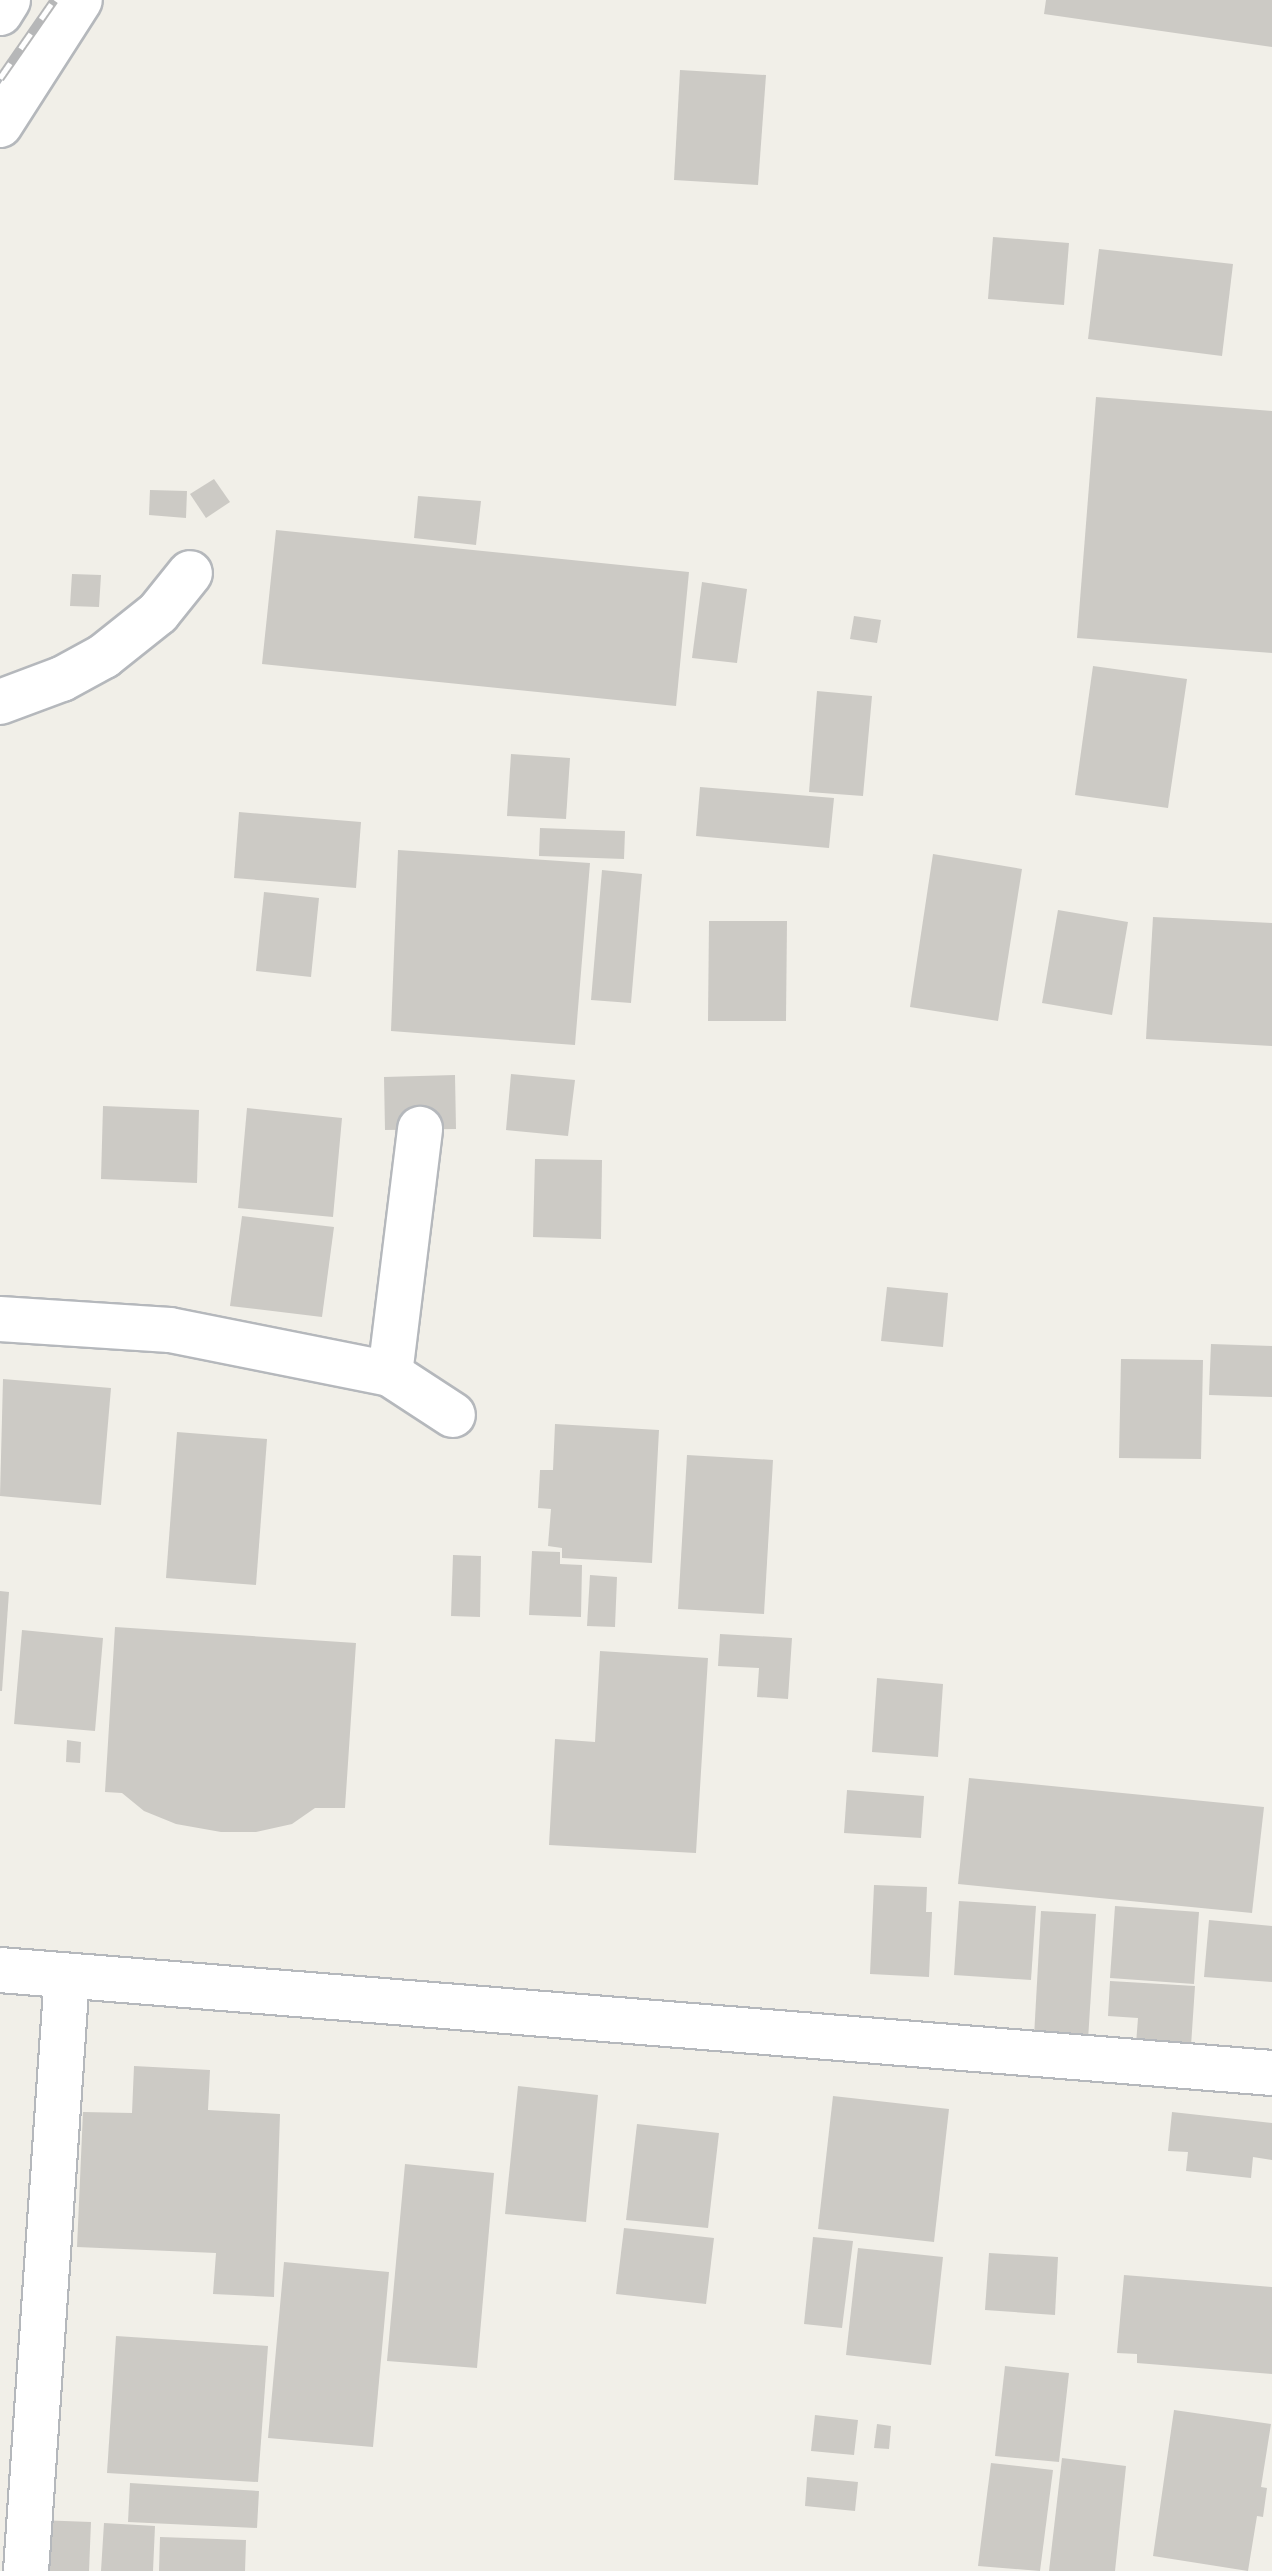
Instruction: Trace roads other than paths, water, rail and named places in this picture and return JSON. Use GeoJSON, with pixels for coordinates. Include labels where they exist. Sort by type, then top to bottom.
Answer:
{"type":"FeatureCollection","features":[{"type":"Feature","properties":{"kind":"street"},"geometry":{"type":"LineString","coordinates":[[0,13],[8,0]]}},
{"type":"Feature","properties":{"kind":"street"},"geometry":{"type":"LineString","coordinates":[[0,125],[80,0]]}},
{"type":"Feature","properties":{"kind":"street"},"geometry":{"type":"LineString","coordinates":[[0,702],[62,679],[104,656],[158,613],[190,573]]}},
{"type":"Feature","properties":{"kind":"street"},"geometry":{"type":"LineString","coordinates":[[390,1374],[420,1129]]}},
{"type":"Feature","properties":{"kind":"street"},"geometry":{"type":"LineString","coordinates":[[0,1319],[170,1330],[390,1374],[453,1415]]}},
{"type":"Feature","properties":{"kind":"street"},"geometry":{"type":"LineString","coordinates":[[0,1970],[1272,2073]]}},
{"type":"Feature","properties":{"kind":"street"},"geometry":{"type":"LineString","coordinates":[[26,2571],[67,1975]]}},
{"type":"Feature","properties":{"kind":"railway"},"geometry":{"type":"LineString","coordinates":[[0,78],[54,0]]}}]}
